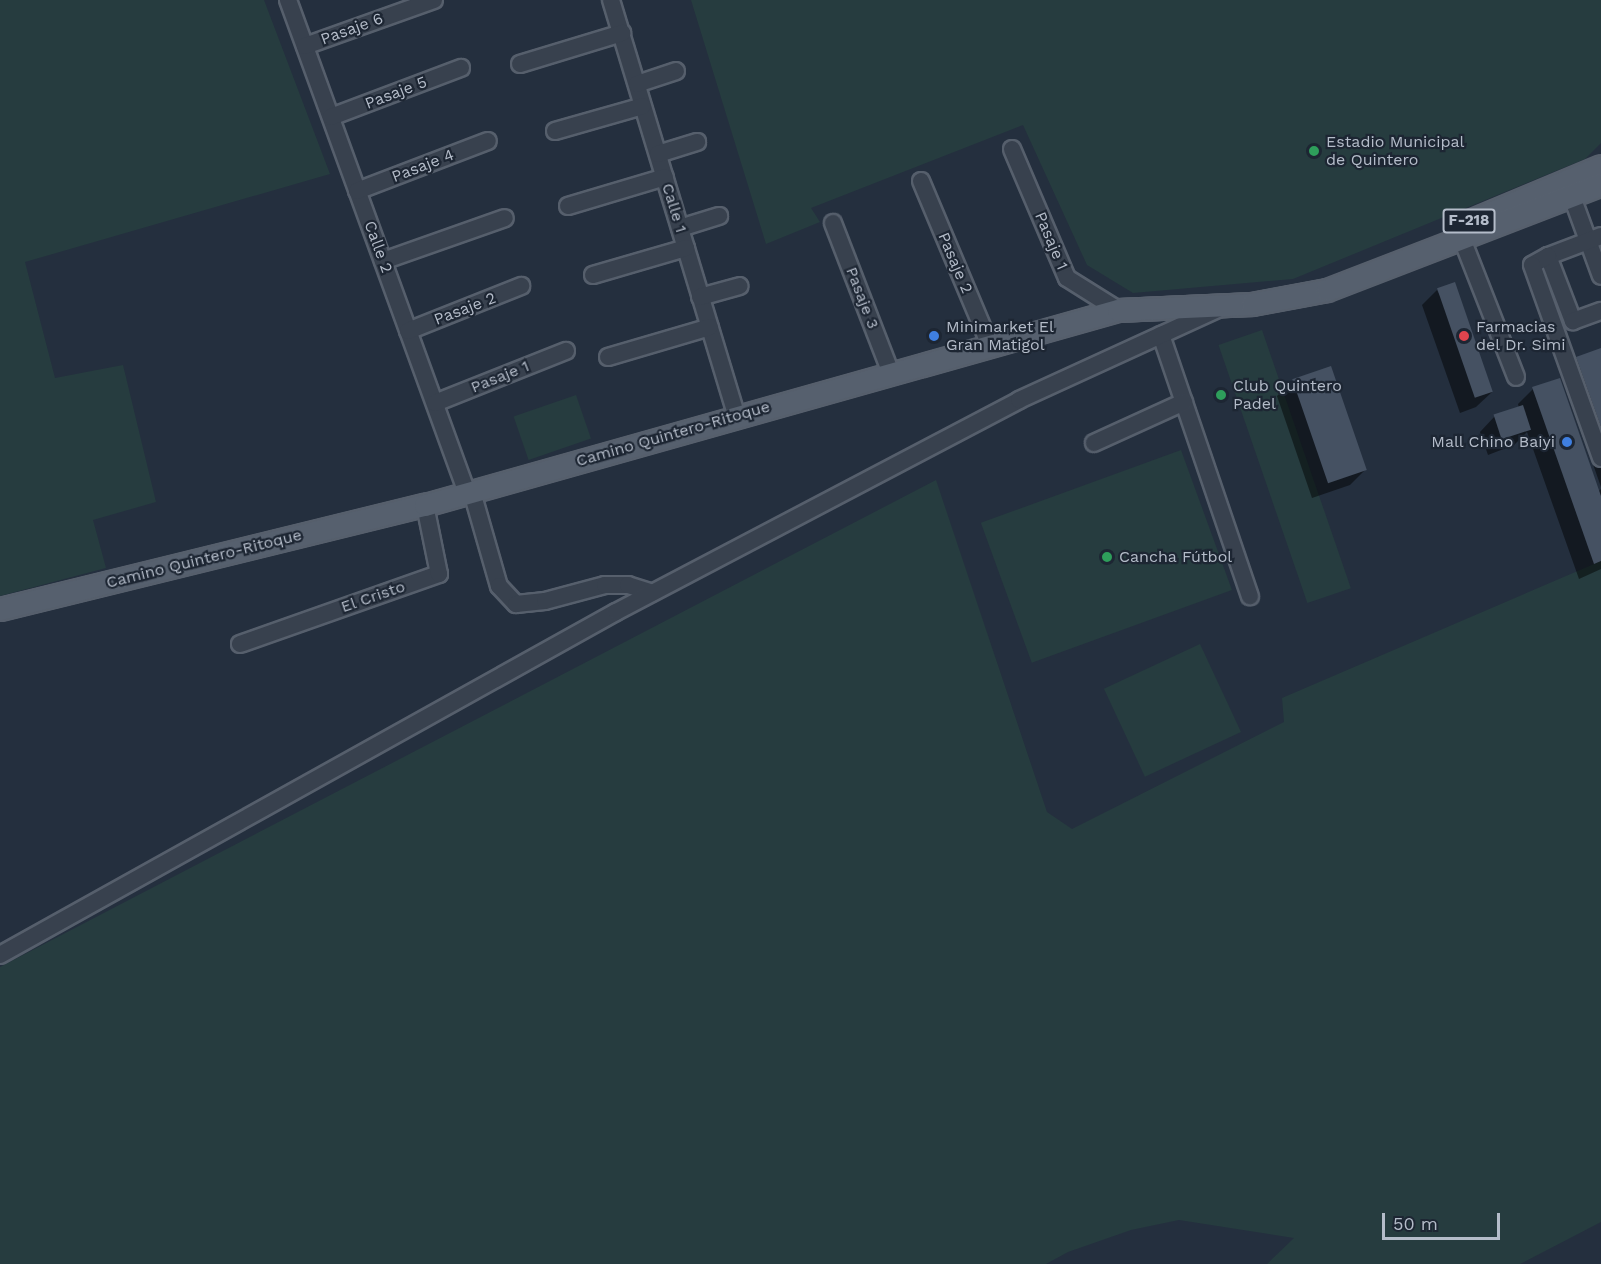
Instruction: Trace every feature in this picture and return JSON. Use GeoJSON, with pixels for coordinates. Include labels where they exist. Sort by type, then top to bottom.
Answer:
{"type":"FeatureCollection","features":[{"type":"Feature","properties":{"kind":"main road","name":"Camino Quintero-Ritoque"},"geometry":{"type":"LineString","coordinates":[[0,609],[425,505],[736,415],[1118,310],[1278,301],[1350,283],[1571,194],[1598,173]]}},
{"type":"Feature","properties":{"kind":"main road","name":"Camino Quintero-Ritoque"},"geometry":{"type":"LineString","coordinates":[[1350,283],[1458,226],[1598,173]]}},
{"type":"Feature","properties":{"kind":"street","name":"Calle 2"},"geometry":{"type":"LineString","coordinates":[[288,0],[435,404],[470,492],[499,586],[516,604],[545,602],[604,585],[628,585],[652,593]]}},
{"type":"Feature","properties":{"kind":"street","name":"Pasaje 6"},"geometry":{"type":"LineString","coordinates":[[305,46],[434,0]]}},
{"type":"Feature","properties":{"kind":"street","name":"Calle 1"},"geometry":{"type":"LineString","coordinates":[[611,0],[736,415]]}},
{"type":"Feature","properties":{"kind":"street"},"geometry":{"type":"LineString","coordinates":[[520,64],[622,33]]}},
{"type":"Feature","properties":{"kind":"street","name":"Pasaje 5"},"geometry":{"type":"LineString","coordinates":[[331,117],[461,68]]}},
{"type":"Feature","properties":{"kind":"street"},"geometry":{"type":"LineString","coordinates":[[637,84],[676,71]]}},
{"type":"Feature","properties":{"kind":"street"},"geometry":{"type":"LineString","coordinates":[[555,131],[644,106]]}},
{"type":"Feature","properties":{"kind":"street","name":"Pasaje 4"},"geometry":{"type":"LineString","coordinates":[[357,191],[488,141]]}},
{"type":"Feature","properties":{"kind":"street"},"geometry":{"type":"LineString","coordinates":[[658,154],[697,142]]}},
{"type":"Feature","properties":{"kind":"street","name":"Pasaje 1"},"geometry":{"type":"LineString","coordinates":[[1012,149],[1067,278],[1118,310]]}},
{"type":"Feature","properties":{"kind":"street"},"geometry":{"type":"LineString","coordinates":[[568,206],[665,177]]}},
{"type":"Feature","properties":{"kind":"street","name":"Pasaje 2"},"geometry":{"type":"LineString","coordinates":[[921,181],[990,345]]}},
{"type":"Feature","properties":{"kind":"street"},"geometry":{"type":"LineString","coordinates":[[1571,194],[1594,239],[1601,276]]}},
{"type":"Feature","properties":{"kind":"street"},"geometry":{"type":"LineString","coordinates":[[680,228],[719,216]]}},
{"type":"Feature","properties":{"kind":"street"},"geometry":{"type":"LineString","coordinates":[[383,261],[505,219]]}},
{"type":"Feature","properties":{"kind":"street","name":"Pasaje 3"},"geometry":{"type":"LineString","coordinates":[[833,223],[891,373]]}},
{"type":"Feature","properties":{"kind":"street"},"geometry":{"type":"LineString","coordinates":[[1462,239],[1516,377]]}},
{"type":"Feature","properties":{"kind":"street"},"geometry":{"type":"LineString","coordinates":[[1594,239],[1548,256],[1532,265],[1601,459]]}},
{"type":"Feature","properties":{"kind":"street"},"geometry":{"type":"LineString","coordinates":[[593,275],[686,249]]}},
{"type":"Feature","properties":{"kind":"street"},"geometry":{"type":"LineString","coordinates":[[1548,256],[1573,321],[1601,311]]}},
{"type":"Feature","properties":{"kind":"street","name":"Pasaje 2"},"geometry":{"type":"LineString","coordinates":[[408,331],[521,286]]}},
{"type":"Feature","properties":{"kind":"street"},"geometry":{"type":"LineString","coordinates":[[700,297],[740,286]]}},
{"type":"Feature","properties":{"kind":"street"},"geometry":{"type":"LineString","coordinates":[[0,955],[652,593],[1019,400],[1226,305]]}},
{"type":"Feature","properties":{"kind":"street"},"geometry":{"type":"LineString","coordinates":[[608,357],[710,327]]}},
{"type":"Feature","properties":{"kind":"street"},"geometry":{"type":"LineString","coordinates":[[1161,335],[1250,596]]}},
{"type":"Feature","properties":{"kind":"street","name":"Pasaje 1"},"geometry":{"type":"LineString","coordinates":[[435,404],[566,351]]}},
{"type":"Feature","properties":{"kind":"street"},"geometry":{"type":"LineString","coordinates":[[1094,443],[1184,402]]}},
{"type":"Feature","properties":{"kind":"street","name":"El Cristo"},"geometry":{"type":"LineString","coordinates":[[240,644],[439,574],[425,505]]}},
{"type":"Feature","properties":{"kind":"green space"},"geometry":{"type":"Polygon","coordinates":[[[0,0],[264,0],[330,174],[25,262],[55,378],[123,365],[156,502],[93,520],[106,568],[0,596],[0,0]]]}},
{"type":"Feature","properties":{"kind":"green space","name":"Estadio Municipal de Quintero"},"geometry":{"type":"Polygon","coordinates":[[[691,0],[1601,0],[1601,143],[1585,159],[1293,279],[1133,293],[1087,265],[1023,125],[811,208],[820,222],[766,244],[691,0]]]}},
{"type":"Feature","properties":{"kind":"green space"},"geometry":{"type":"Polygon","coordinates":[[[1262,330],[1351,588],[1307,603],[1219,345],[1262,330]]]}},
{"type":"Feature","properties":{"kind":"green space"},"geometry":{"type":"Polygon","coordinates":[[[576,395],[591,438],[529,460],[514,416],[576,395]]]}},
{"type":"Feature","properties":{"kind":"green space","name":"Cancha Fútbol"},"geometry":{"type":"Polygon","coordinates":[[[1181,450],[1232,590],[1032,663],[981,523],[1181,450]]]}},
{"type":"Feature","properties":{"kind":"green space"},"geometry":{"type":"Polygon","coordinates":[[[936,480],[1047,812],[1072,829],[1284,722],[1282,698],[1601,561],[1601,1222],[1520,1264],[1267,1264],[1294,1238],[1179,1220],[1131,1230],[1068,1252],[1046,1264],[0,1264],[0,967],[936,480]]]}},
{"type":"Feature","properties":{"kind":"green space"},"geometry":{"type":"Polygon","coordinates":[[[1200,644],[1241,732],[1145,777],[1104,689],[1200,644]]]}},
{"type":"Feature","properties":{"kind":"building"},"geometry":{"type":"Polygon","coordinates":[[[1455,282],[1493,392],[1475,398],[1437,288],[1455,282]]]}},
{"type":"Feature","properties":{"kind":"building"},"geometry":{"type":"Polygon","coordinates":[[[1601,348],[1601,427],[1576,357],[1601,348]]]}},
{"type":"Feature","properties":{"kind":"building"},"geometry":{"type":"Polygon","coordinates":[[[1331,366],[1367,470],[1328,483],[1292,379],[1331,366]]]}},
{"type":"Feature","properties":{"kind":"building","name":"Mall Chino Baiyi"},"geometry":{"type":"Polygon","coordinates":[[[1560,378],[1601,496],[1601,561],[1594,564],[1532,387],[1560,378]]]}},
{"type":"Feature","properties":{"kind":"building"},"geometry":{"type":"Polygon","coordinates":[[[1523,405],[1531,430],[1502,439],[1494,415],[1523,405]]]}},
{"type":"Feature","properties":{"kind":"place","name":"Estadio Municipal de Quintero"},"geometry":{"type":"Point","coordinates":[1314,151]}},
{"type":"Feature","properties":{"kind":"place","name":"Minimarket El Gran Matigol"},"geometry":{"type":"Point","coordinates":[934,336]}},
{"type":"Feature","properties":{"kind":"place","name":"Farmacias del Dr. Simi"},"geometry":{"type":"Point","coordinates":[1464,336]}},
{"type":"Feature","properties":{"kind":"place","name":"Club Quintero Padel"},"geometry":{"type":"Point","coordinates":[1221,395]}},
{"type":"Feature","properties":{"kind":"place","name":"Mall Chino Baiyi"},"geometry":{"type":"Point","coordinates":[1567,442]}},
{"type":"Feature","properties":{"kind":"place","name":"Cancha Fútbol"},"geometry":{"type":"Point","coordinates":[1107,557]}}]}
